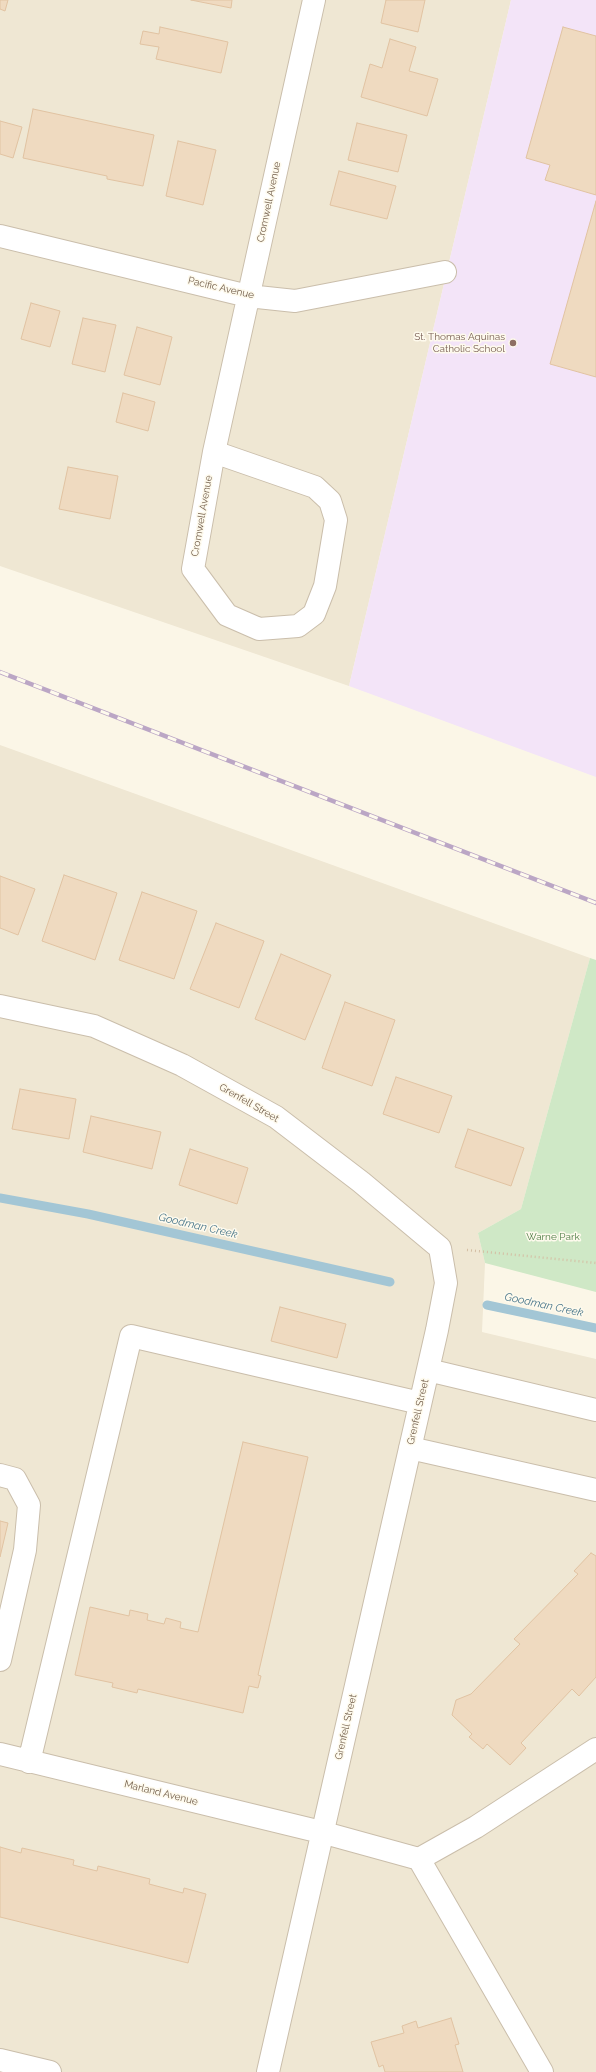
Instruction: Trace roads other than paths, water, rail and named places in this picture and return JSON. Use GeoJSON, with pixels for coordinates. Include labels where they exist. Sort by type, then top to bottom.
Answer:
{"type":"FeatureCollection","features":[{"type":"Feature","properties":{"kind":"street","name":"Cromwell Avenue"},"geometry":{"type":"LineString","coordinates":[[214,452],[315,487],[330,500],[336,520],[325,586],[314,614],[298,626],[259,629],[227,615],[193,569],[214,452],[314,0]]}},
{"type":"Feature","properties":{"kind":"street","name":"Pacific Avenue"},"geometry":{"type":"LineString","coordinates":[[0,236],[248,296],[295,301],[444,272]]}},
{"type":"Feature","properties":{"kind":"street","name":"Grenfell Street"},"geometry":{"type":"LineString","coordinates":[[0,1006],[94,1026],[182,1065],[276,1117],[361,1182],[440,1248],[446,1283],[428,1370],[268,2072]]}},
{"type":"Feature","properties":{"kind":"street"},"geometry":{"type":"LineString","coordinates":[[29,1762],[131,1336],[420,1403]]}},
{"type":"Feature","properties":{"kind":"street"},"geometry":{"type":"LineString","coordinates":[[428,1370],[596,1410]]}},
{"type":"Feature","properties":{"kind":"street"},"geometry":{"type":"LineString","coordinates":[[410,1448],[596,1490]]}},
{"type":"Feature","properties":{"kind":"street"},"geometry":{"type":"LineString","coordinates":[[0,1475],[15,1479],[29,1505],[25,1550],[0,1660]]}},
{"type":"Feature","properties":{"kind":"street"},"geometry":{"type":"LineString","coordinates":[[542,2072],[419,1860],[476,1827],[596,1749]]}},
{"type":"Feature","properties":{"kind":"street","name":"Marland Avenue"},"geometry":{"type":"LineString","coordinates":[[0,1754],[322,1832],[419,1860]]}},
{"type":"Feature","properties":{"kind":"street"},"geometry":{"type":"LineString","coordinates":[[0,2060],[50,2072]]}},
{"type":"Feature","properties":{"kind":"waterway","name":"Goodman Creek"},"geometry":{"type":"LineString","coordinates":[[0,1198],[88,1214],[390,1282]]}},
{"type":"Feature","properties":{"kind":"waterway","name":"Goodman Creek"},"geometry":{"type":"LineString","coordinates":[[487,1305],[596,1328]]}},
{"type":"Feature","properties":{"kind":"railway"},"geometry":{"type":"LineString","coordinates":[[0,672],[596,903]]}},
{"type":"Feature","properties":{"kind":"place","name":"St. Thomas Aquinas Catholic School"},"geometry":{"type":"Point","coordinates":[513,343]}},
{"type":"Feature","properties":{"kind":"park label","name":"Warne Park"},"geometry":{"type":"Point","coordinates":[553,1237]}}]}
